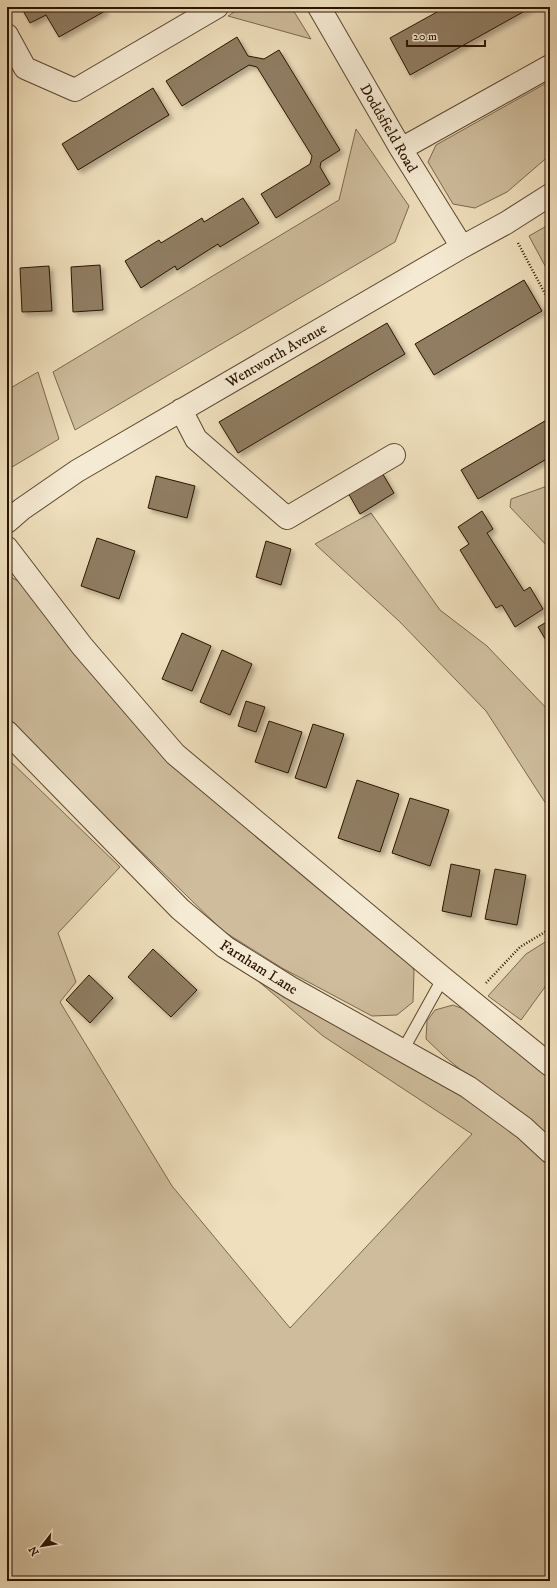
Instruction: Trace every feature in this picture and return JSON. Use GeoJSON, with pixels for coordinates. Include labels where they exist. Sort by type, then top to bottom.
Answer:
{"type":"FeatureCollection","features":[{"type":"Feature","properties":{"kind":"street"},"geometry":{"type":"LineString","coordinates":[[7,35],[25,68],[75,90],[217,7]]}},
{"type":"Feature","properties":{"kind":"street","name":"Doddsfield Road"},"geometry":{"type":"LineString","coordinates":[[319,7],[401,149],[462,247]]}},
{"type":"Feature","properties":{"kind":"street"},"geometry":{"type":"LineString","coordinates":[[401,149],[550,66]]}},
{"type":"Feature","properties":{"kind":"street","name":"Wentworth Avenue"},"geometry":{"type":"LineString","coordinates":[[7,522],[22,509],[77,471],[462,247],[506,223],[550,195]]}},
{"type":"Feature","properties":{"kind":"street"},"geometry":{"type":"LineString","coordinates":[[181,410],[196,439],[287,518],[394,455]]}},
{"type":"Feature","properties":{"kind":"street"},"geometry":{"type":"LineString","coordinates":[[7,548],[82,646],[176,754],[443,978],[474,1001],[550,1065]]}},
{"type":"Feature","properties":{"kind":"street","name":"Farnham Lane"},"geometry":{"type":"LineString","coordinates":[[7,732],[180,909],[225,948],[291,988],[468,1087],[524,1128],[550,1152]]}},
{"type":"Feature","properties":{"kind":"lane"},"geometry":{"type":"LineString","coordinates":[[403,1050],[443,978]]}},
{"type":"Feature","properties":{"kind":"path"},"geometry":{"type":"LineString","coordinates":[[506,223],[550,303]]}},
{"type":"Feature","properties":{"kind":"path"},"geometry":{"type":"LineString","coordinates":[[474,1001],[491,976],[520,947],[550,930]]}},
{"type":"Feature","properties":{"kind":"shaded area"},"geometry":{"type":"Polygon","coordinates":[[[242,7],[282,7],[293,10],[311,39],[228,16],[242,7]]]}},
{"type":"Feature","properties":{"kind":"shaded area"},"geometry":{"type":"Polygon","coordinates":[[[550,81],[550,155],[507,192],[475,208],[453,204],[428,162],[436,145],[550,81]]]}},
{"type":"Feature","properties":{"kind":"shaded area"},"geometry":{"type":"Polygon","coordinates":[[[356,129],[409,206],[395,242],[75,430],[53,372],[339,200],[356,129]]]}},
{"type":"Feature","properties":{"kind":"shaded area"},"geometry":{"type":"Polygon","coordinates":[[[550,224],[550,275],[529,236],[550,224]]]}},
{"type":"Feature","properties":{"kind":"shaded area"},"geometry":{"type":"Polygon","coordinates":[[[38,372],[59,439],[7,470],[7,390],[38,372]]]}},
{"type":"Feature","properties":{"kind":"shaded area"},"geometry":{"type":"Polygon","coordinates":[[[550,485],[550,549],[510,507],[511,499],[550,485]]]}},
{"type":"Feature","properties":{"kind":"shaded area"},"geometry":{"type":"Polygon","coordinates":[[[371,513],[440,610],[487,646],[550,712],[550,805],[548,807],[486,711],[399,621],[315,544],[371,513]]]}},
{"type":"Feature","properties":{"kind":"shaded area"},"geometry":{"type":"Polygon","coordinates":[[[7,575],[18,581],[138,724],[406,951],[414,971],[413,1002],[397,1015],[372,1016],[282,968],[223,931],[7,721],[7,575]]]}},
{"type":"Feature","properties":{"kind":"shaded area"},"geometry":{"type":"Polygon","coordinates":[[[7,758],[120,867],[58,933],[76,982],[60,1002],[172,1186],[290,1328],[472,1134],[323,1036],[238,964],[410,1057],[550,1160],[550,1581],[7,1581],[7,758]]]}},
{"type":"Feature","properties":{"kind":"shaded area"},"geometry":{"type":"Polygon","coordinates":[[[550,939],[550,980],[521,1020],[488,996],[526,954],[550,939]]]}},
{"type":"Feature","properties":{"kind":"shaded area"},"geometry":{"type":"Polygon","coordinates":[[[453,1005],[466,1010],[550,1078],[550,1142],[445,1057],[426,1039],[427,1021],[435,1010],[453,1005]]]}},
{"type":"Feature","properties":{"kind":"building"},"geometry":{"type":"Polygon","coordinates":[[[21,7],[103,7],[105,11],[59,37],[46,15],[30,23],[21,7]]]}},
{"type":"Feature","properties":{"kind":"building"},"geometry":{"type":"Polygon","coordinates":[[[446,7],[532,7],[410,75],[390,38],[446,7]]]}},
{"type":"Feature","properties":{"kind":"building"},"geometry":{"type":"Polygon","coordinates":[[[237,37],[248,56],[264,59],[279,50],[340,150],[321,162],[320,167],[330,184],[276,218],[261,194],[310,164],[312,156],[257,67],[249,65],[182,106],[166,81],[237,37]]]}},
{"type":"Feature","properties":{"kind":"building"},"geometry":{"type":"Polygon","coordinates":[[[153,88],[169,115],[78,170],[62,144],[153,88]]]}},
{"type":"Feature","properties":{"kind":"building"},"geometry":{"type":"Polygon","coordinates":[[[243,198],[259,223],[220,247],[218,244],[177,270],[175,266],[141,288],[125,261],[159,240],[161,243],[202,218],[204,222],[243,198]]]}},
{"type":"Feature","properties":{"kind":"building"},"geometry":{"type":"Polygon","coordinates":[[[100,265],[103,310],[73,312],[71,267],[100,265]]]}},
{"type":"Feature","properties":{"kind":"building"},"geometry":{"type":"Polygon","coordinates":[[[49,266],[52,311],[22,312],[20,268],[49,266]]]}},
{"type":"Feature","properties":{"kind":"building"},"geometry":{"type":"Polygon","coordinates":[[[524,280],[542,311],[434,375],[415,344],[524,280]]]}},
{"type":"Feature","properties":{"kind":"building"},"geometry":{"type":"Polygon","coordinates":[[[387,323],[405,354],[238,453],[219,422],[387,323]]]}},
{"type":"Feature","properties":{"kind":"building"},"geometry":{"type":"Polygon","coordinates":[[[550,418],[550,457],[478,499],[461,470],[550,418]]]}},
{"type":"Feature","properties":{"kind":"building"},"geometry":{"type":"Polygon","coordinates":[[[381,471],[394,493],[360,514],[347,491],[381,471]]]}},
{"type":"Feature","properties":{"kind":"building"},"geometry":{"type":"Polygon","coordinates":[[[156,476],[195,486],[187,518],[148,508],[156,476]]]}},
{"type":"Feature","properties":{"kind":"building"},"geometry":{"type":"Polygon","coordinates":[[[482,511],[493,529],[487,533],[524,591],[530,587],[543,609],[515,627],[502,605],[496,608],[460,550],[469,544],[458,527],[482,511]]]}},
{"type":"Feature","properties":{"kind":"building"},"geometry":{"type":"Polygon","coordinates":[[[97,538],[135,551],[119,599],[81,586],[97,538]]]}},
{"type":"Feature","properties":{"kind":"building"},"geometry":{"type":"Polygon","coordinates":[[[266,541],[291,549],[281,585],[256,577],[266,541]]]}},
{"type":"Feature","properties":{"kind":"building"},"geometry":{"type":"Polygon","coordinates":[[[550,620],[550,647],[538,627],[550,620]]]}},
{"type":"Feature","properties":{"kind":"building"},"geometry":{"type":"Polygon","coordinates":[[[182,633],[211,646],[192,691],[162,679],[182,633]]]}},
{"type":"Feature","properties":{"kind":"building"},"geometry":{"type":"Polygon","coordinates":[[[222,650],[252,664],[230,715],[200,702],[222,650]]]}},
{"type":"Feature","properties":{"kind":"building"},"geometry":{"type":"Polygon","coordinates":[[[246,701],[265,707],[256,732],[238,726],[246,701]]]}},
{"type":"Feature","properties":{"kind":"building"},"geometry":{"type":"Polygon","coordinates":[[[269,721],[302,732],[288,773],[255,762],[269,721]]]}},
{"type":"Feature","properties":{"kind":"building"},"geometry":{"type":"Polygon","coordinates":[[[313,724],[344,734],[326,788],[295,778],[313,724]]]}},
{"type":"Feature","properties":{"kind":"building"},"geometry":{"type":"Polygon","coordinates":[[[357,780],[399,794],[380,852],[338,838],[357,780]]]}},
{"type":"Feature","properties":{"kind":"building"},"geometry":{"type":"Polygon","coordinates":[[[410,798],[449,810],[430,866],[392,853],[410,798]]]}},
{"type":"Feature","properties":{"kind":"building"},"geometry":{"type":"Polygon","coordinates":[[[451,864],[480,870],[471,917],[442,911],[451,864]]]}},
{"type":"Feature","properties":{"kind":"building"},"geometry":{"type":"Polygon","coordinates":[[[495,869],[526,875],[517,925],[485,919],[495,869]]]}},
{"type":"Feature","properties":{"kind":"building"},"geometry":{"type":"Polygon","coordinates":[[[153,949],[197,990],[171,1017],[128,977],[153,949]]]}},
{"type":"Feature","properties":{"kind":"building"},"geometry":{"type":"Polygon","coordinates":[[[89,975],[113,998],[90,1023],[66,1000],[89,975]]]}}]}
